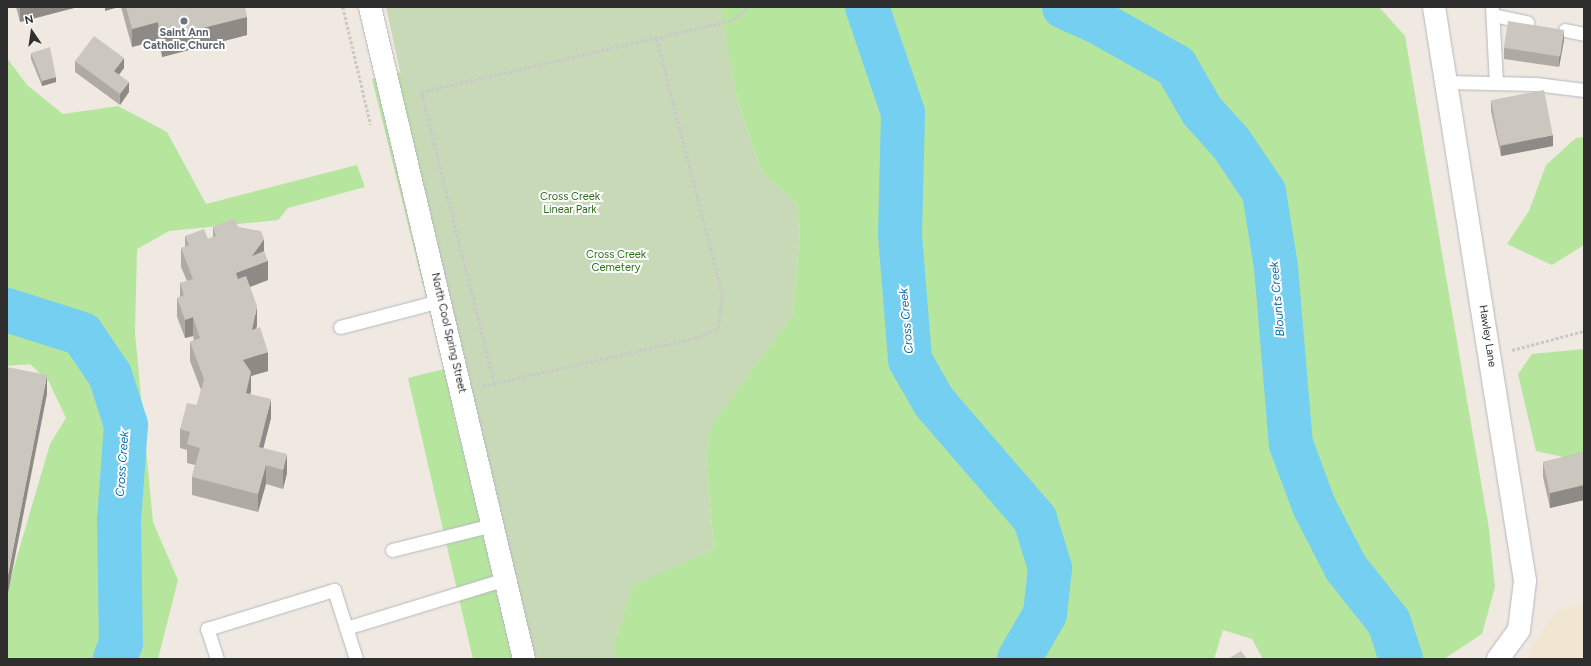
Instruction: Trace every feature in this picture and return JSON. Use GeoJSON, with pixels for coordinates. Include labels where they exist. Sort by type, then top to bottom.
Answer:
{"type":"FeatureCollection","features":[{"type":"Feature","properties":{"kind":"street","name":"North Cool Spring Street"},"geometry":{"type":"LineString","coordinates":[[370,7],[524,659]]}},
{"type":"Feature","properties":{"kind":"street","name":"Hawley Lane"},"geometry":{"type":"LineString","coordinates":[[1434,7],[1525,581],[1519,630],[1500,658]]}},
{"type":"Feature","properties":{"kind":"lane"},"geometry":{"type":"LineString","coordinates":[[1496,83],[1493,11],[1527,22]]}},
{"type":"Feature","properties":{"kind":"lane"},"geometry":{"type":"LineString","coordinates":[[1565,30],[1584,34]]}},
{"type":"Feature","properties":{"kind":"lane"},"geometry":{"type":"LineString","coordinates":[[1446,82],[1496,83],[1584,90]]}},
{"type":"Feature","properties":{"kind":"lane"},"geometry":{"type":"LineString","coordinates":[[340,327],[440,301]]}},
{"type":"Feature","properties":{"kind":"lane"},"geometry":{"type":"LineString","coordinates":[[392,550],[492,525]]}},
{"type":"Feature","properties":{"kind":"lane"},"geometry":{"type":"LineString","coordinates":[[346,628],[505,579]]}},
{"type":"Feature","properties":{"kind":"lane"},"geometry":{"type":"LineString","coordinates":[[217,659],[207,628],[334,590],[356,659]]}},
{"type":"Feature","properties":{"kind":"path"},"geometry":{"type":"LineString","coordinates":[[494,383],[421,92],[732,20],[749,7]]}},
{"type":"Feature","properties":{"kind":"path"},"geometry":{"type":"LineString","coordinates":[[461,391],[695,338],[718,328],[722,294],[656,37]]}},
{"type":"Feature","properties":{"kind":"path"},"geometry":{"type":"LineString","coordinates":[[1490,356],[1584,331]]}},
{"type":"Feature","properties":{"kind":"shaded area"},"geometry":{"type":"Polygon","coordinates":[[[1584,604],[1584,659],[1525,659],[1555,611],[1584,604]]]}},
{"type":"Feature","properties":{"kind":"green space","name":"Cross Creek Cemetery"},"geometry":{"type":"Polygon","coordinates":[[[386,7],[724,7],[721,11],[738,103],[761,171],[796,203],[800,229],[793,315],[711,426],[706,460],[714,549],[633,586],[616,637],[616,659],[528,659],[386,7]]]}},
{"type":"Feature","properties":{"kind":"green space","name":"Cross Creek Linear Park"},"geometry":{"type":"Polygon","coordinates":[[[673,7],[1379,7],[1405,36],[1489,529],[1495,587],[1482,634],[1444,659],[1263,659],[1252,639],[1223,630],[1214,659],[616,659],[616,637],[633,585],[714,549],[706,460],[711,425],[793,315],[800,229],[796,203],[761,171],[738,103],[728,53],[528,387],[452,406],[514,659],[473,659],[408,378],[444,369],[372,79],[673,7]]]}},
{"type":"Feature","properties":{"kind":"green space"},"geometry":{"type":"Polygon","coordinates":[[[7,58],[27,85],[63,114],[118,106],[167,132],[206,204],[357,165],[365,187],[288,208],[278,220],[169,231],[137,249],[135,333],[153,522],[178,580],[158,659],[7,659],[7,591],[50,444],[66,418],[49,382],[30,364],[7,366],[7,58]]]}},
{"type":"Feature","properties":{"kind":"green space"},"geometry":{"type":"Polygon","coordinates":[[[1584,137],[1584,245],[1552,265],[1507,244],[1529,211],[1546,165],[1576,138],[1584,137]]]}},
{"type":"Feature","properties":{"kind":"green space"},"geometry":{"type":"Polygon","coordinates":[[[1584,349],[1584,473],[1563,457],[1536,451],[1518,374],[1532,354],[1584,349]]]}},
{"type":"Feature","properties":{"kind":"building"},"geometry":{"type":"Polygon","coordinates":[[[126,7],[245,7],[247,17],[162,38],[158,22],[132,29],[126,7]]]}},
{"type":"Feature","properties":{"kind":"building"},"geometry":{"type":"Polygon","coordinates":[[[1508,21],[1564,30],[1560,57],[1504,48],[1508,21]]]}},
{"type":"Feature","properties":{"kind":"building"},"geometry":{"type":"Polygon","coordinates":[[[94,36],[124,58],[114,71],[129,82],[120,94],[75,61],[94,36]]]}},
{"type":"Feature","properties":{"kind":"building"},"geometry":{"type":"Polygon","coordinates":[[[50,47],[56,77],[42,81],[31,53],[50,47]]]}},
{"type":"Feature","properties":{"kind":"building"},"geometry":{"type":"Polygon","coordinates":[[[1544,90],[1553,135],[1500,145],[1491,100],[1544,90]]]}},
{"type":"Feature","properties":{"kind":"building"},"geometry":{"type":"Polygon","coordinates":[[[235,218],[238,227],[261,231],[264,239],[252,256],[264,251],[268,261],[236,273],[238,279],[246,276],[257,306],[252,330],[260,327],[268,352],[243,360],[251,372],[246,393],[271,399],[259,447],[287,454],[283,470],[266,465],[258,494],[192,477],[200,448],[187,444],[190,432],[180,429],[187,403],[197,405],[204,379],[190,342],[200,338],[193,317],[185,320],[177,298],[184,295],[180,283],[193,279],[181,248],[189,245],[185,236],[204,229],[208,239],[216,236],[213,227],[235,218]]]}},
{"type":"Feature","properties":{"kind":"building"},"geometry":{"type":"Polygon","coordinates":[[[7,367],[47,375],[7,580],[7,367]]]}},
{"type":"Feature","properties":{"kind":"building"},"geometry":{"type":"Polygon","coordinates":[[[1584,452],[1584,485],[1550,493],[1543,462],[1584,452]]]}},
{"type":"Feature","properties":{"kind":"building"},"geometry":{"type":"Polygon","coordinates":[[[1241,651],[1247,659],[1228,659],[1241,651]]]}},
{"type":"Feature","properties":{"kind":"waterway","name":"Cross Creek"},"geometry":{"type":"LineString","coordinates":[[867,7],[903,113],[900,235],[910,360],[934,402],[1035,519],[1050,568],[1045,614],[1019,659]]}},
{"type":"Feature","properties":{"kind":"waterway","name":"Blounts Creek"},"geometry":{"type":"LineString","coordinates":[[1064,7],[1096,21],[1176,66],[1202,111],[1231,143],[1264,192],[1276,267],[1291,444],[1314,506],[1346,568],[1389,622],[1401,659]]}},
{"type":"Feature","properties":{"kind":"waterway","name":"Cross Creek"},"geometry":{"type":"LineString","coordinates":[[7,310],[82,334],[110,375],[126,425],[119,520],[121,643],[115,659]]}},
{"type":"Feature","properties":{"kind":"place","name":"Saint Ann Catholic Church"},"geometry":{"type":"Point","coordinates":[184,21]}}]}
